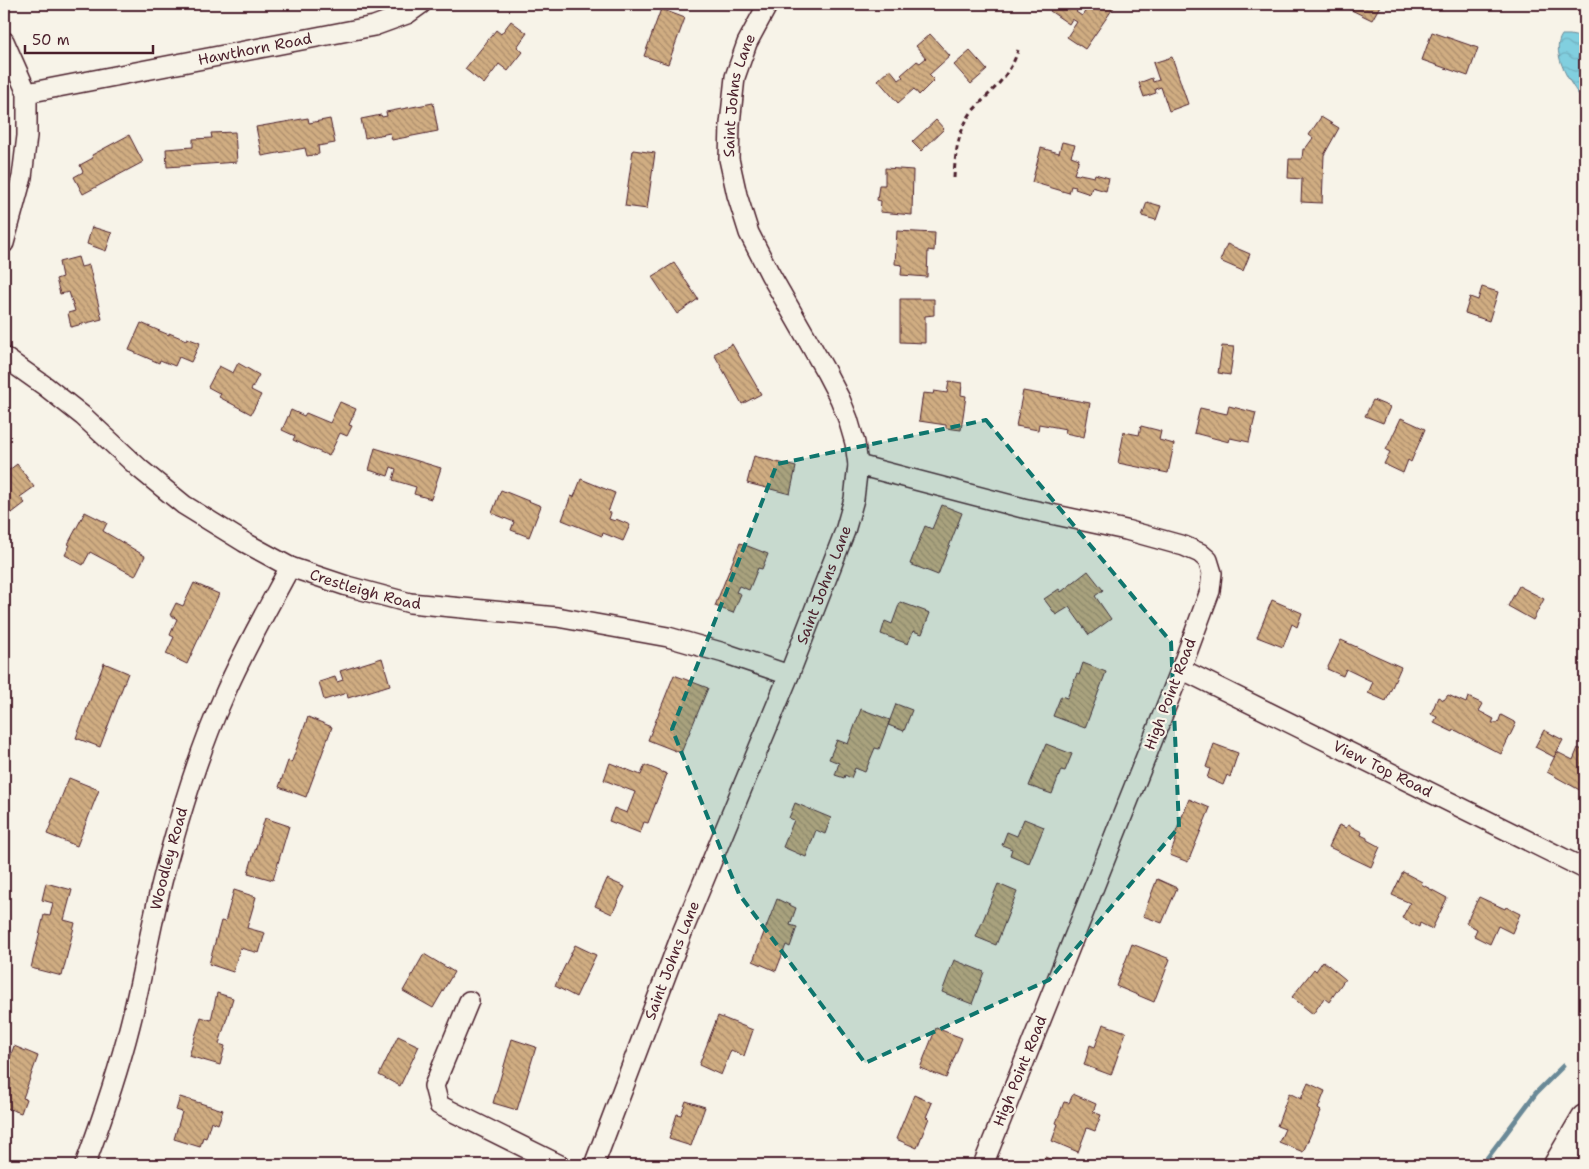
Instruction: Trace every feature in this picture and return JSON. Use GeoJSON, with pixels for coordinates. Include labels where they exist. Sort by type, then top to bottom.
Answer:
{"type":"FeatureCollection","features":[{"type":"Feature","properties":{"kind":"highway"},"geometry":{"type":"LineString","coordinates":[[1558,1165],[1585,1119]]}},
{"type":"Feature","properties":{"kind":"street","name":"Hawthorn Road"},"geometry":{"type":"LineString","coordinates":[[27,93],[374,26],[407,14],[421,4]]}},
{"type":"Feature","properties":{"kind":"street","name":"Saint Johns Lane"},"geometry":{"type":"LineString","coordinates":[[594,1165],[682,933],[789,675],[845,531],[854,500],[858,465],[855,443],[840,399],[770,274],[750,233],[737,195],[729,159],[730,124],[735,77],[747,43],[768,4]]}},
{"type":"Feature","properties":{"kind":"street"},"geometry":{"type":"LineString","coordinates":[[4,41],[27,93],[27,136],[22,177],[10,227],[4,243]]}},
{"type":"Feature","properties":{"kind":"street","name":"Crestleigh Road"},"geometry":{"type":"LineString","coordinates":[[4,357],[83,416],[140,469],[184,505],[290,568],[347,586],[410,602],[557,617],[668,637],[724,653],[789,675]]}},
{"type":"Feature","properties":{"kind":"street","name":"High Point Road"},"geometry":{"type":"LineString","coordinates":[[858,465],[1023,508],[1126,530],[1184,546],[1200,553],[1208,560],[1212,573],[1210,591],[1181,669],[983,1165]]}},
{"type":"Feature","properties":{"kind":"street","name":"Woodley Road"},"geometry":{"type":"LineString","coordinates":[[85,1165],[111,1094],[130,1024],[167,861],[196,770],[222,700],[250,640],[290,568]]}},
{"type":"Feature","properties":{"kind":"street","name":"View Top Road"},"geometry":{"type":"LineString","coordinates":[[1181,669],[1585,870]]}},
{"type":"Feature","properties":{"kind":"street"},"geometry":{"type":"LineString","coordinates":[[469,1001],[434,1086],[439,1105],[560,1165]]}},
{"type":"Feature","properties":{"kind":"path"},"geometry":{"type":"LineString","coordinates":[[954,178],[959,137],[968,116],[1008,73],[1018,50]]}},
{"type":"Feature","properties":{"kind":"highlighted area"},"geometry":{"type":"Polygon","coordinates":[[[986,420],[1171,642],[1179,827],[1049,980],[865,1063],[739,894],[672,729],[777,464],[986,420]]]}},
{"type":"Feature","properties":{"kind":"water"},"geometry":{"type":"Polygon","coordinates":[[[1562,35],[1585,38],[1585,102],[1569,80],[1560,61],[1558,51],[1562,35]]]}},
{"type":"Feature","properties":{"kind":"building"},"geometry":{"type":"Polygon","coordinates":[[[1055,4],[1068,4],[1078,10],[1076,12],[1082,16],[1090,4],[1109,4],[1114,7],[1085,49],[1067,37],[1077,22],[1072,19],[1069,24],[1050,11],[1055,4]]]}},
{"type":"Feature","properties":{"kind":"building"},"geometry":{"type":"Polygon","coordinates":[[[1339,4],[1381,4],[1372,20],[1339,4]]]}},
{"type":"Feature","properties":{"kind":"building"},"geometry":{"type":"Polygon","coordinates":[[[661,9],[685,18],[668,64],[644,56],[661,9]]]}},
{"type":"Feature","properties":{"kind":"building"},"geometry":{"type":"Polygon","coordinates":[[[511,21],[527,33],[517,47],[523,52],[508,71],[499,64],[484,84],[465,69],[496,30],[501,34],[511,21]]]}},
{"type":"Feature","properties":{"kind":"building"},"geometry":{"type":"Polygon","coordinates":[[[1432,32],[1478,48],[1468,76],[1422,60],[1432,32]]]}},
{"type":"Feature","properties":{"kind":"building"},"geometry":{"type":"Polygon","coordinates":[[[930,34],[950,56],[929,75],[934,80],[919,95],[914,89],[898,103],[878,80],[890,69],[899,80],[903,77],[901,75],[917,61],[920,63],[926,58],[916,46],[930,34]]]}},
{"type":"Feature","properties":{"kind":"building"},"geometry":{"type":"Polygon","coordinates":[[[970,51],[987,70],[971,84],[954,65],[970,51]]]}},
{"type":"Feature","properties":{"kind":"building"},"geometry":{"type":"Polygon","coordinates":[[[1172,57],[1188,104],[1169,111],[1161,87],[1155,89],[1156,93],[1144,97],[1139,83],[1152,78],[1153,82],[1159,80],[1153,63],[1172,57]]]}},
{"type":"Feature","properties":{"kind":"building"},"geometry":{"type":"Polygon","coordinates":[[[433,103],[438,131],[392,140],[390,133],[365,138],[361,119],[381,115],[382,117],[387,116],[386,112],[433,103]]]}},
{"type":"Feature","properties":{"kind":"building"},"geometry":{"type":"Polygon","coordinates":[[[1321,117],[1339,128],[1324,155],[1322,203],[1301,202],[1302,179],[1288,178],[1289,159],[1302,159],[1303,149],[1313,138],[1309,135],[1321,117]]]}},
{"type":"Feature","properties":{"kind":"building"},"geometry":{"type":"Polygon","coordinates":[[[308,118],[309,123],[330,119],[335,143],[318,146],[319,154],[307,156],[305,148],[262,156],[256,127],[308,118]]]}},
{"type":"Feature","properties":{"kind":"building"},"geometry":{"type":"Polygon","coordinates":[[[936,120],[944,129],[921,151],[912,142],[936,120]]]}},
{"type":"Feature","properties":{"kind":"building"},"geometry":{"type":"Polygon","coordinates":[[[235,132],[237,162],[167,167],[166,149],[193,147],[193,139],[212,138],[211,133],[235,132]]]}},
{"type":"Feature","properties":{"kind":"building"},"geometry":{"type":"Polygon","coordinates":[[[129,135],[143,162],[83,194],[74,177],[83,172],[80,165],[93,158],[92,155],[129,135]]]}},
{"type":"Feature","properties":{"kind":"building"},"geometry":{"type":"Polygon","coordinates":[[[1062,142],[1075,145],[1071,156],[1079,159],[1074,174],[1094,177],[1095,174],[1109,178],[1106,191],[1092,187],[1090,194],[1071,186],[1069,193],[1032,182],[1041,148],[1059,153],[1062,142]]]}},
{"type":"Feature","properties":{"kind":"building"},"geometry":{"type":"Polygon","coordinates":[[[633,150],[655,153],[647,209],[625,206],[633,150]]]}},
{"type":"Feature","properties":{"kind":"building"},"geometry":{"type":"Polygon","coordinates":[[[885,168],[913,170],[912,215],[880,212],[881,201],[877,200],[879,185],[885,185],[885,168]]]}},
{"type":"Feature","properties":{"kind":"building"},"geometry":{"type":"Polygon","coordinates":[[[1147,202],[1161,206],[1156,220],[1142,216],[1147,202]]]}},
{"type":"Feature","properties":{"kind":"building"},"geometry":{"type":"Polygon","coordinates":[[[92,227],[112,233],[106,251],[87,244],[92,227]]]}},
{"type":"Feature","properties":{"kind":"building"},"geometry":{"type":"Polygon","coordinates":[[[897,231],[935,233],[934,251],[928,250],[927,277],[901,275],[902,265],[895,264],[897,231]]]}},
{"type":"Feature","properties":{"kind":"building"},"geometry":{"type":"Polygon","coordinates":[[[1227,244],[1250,254],[1243,271],[1220,261],[1227,244]]]}},
{"type":"Feature","properties":{"kind":"building"},"geometry":{"type":"Polygon","coordinates":[[[78,257],[81,267],[89,265],[102,319],[71,327],[68,313],[75,311],[69,292],[60,294],[56,279],[62,277],[59,262],[78,257]]]}},
{"type":"Feature","properties":{"kind":"building"},"geometry":{"type":"Polygon","coordinates":[[[674,263],[698,299],[677,314],[652,277],[674,263]]]}},
{"type":"Feature","properties":{"kind":"building"},"geometry":{"type":"Polygon","coordinates":[[[1482,287],[1498,292],[1489,321],[1465,313],[1470,297],[1478,300],[1482,287]]]}},
{"type":"Feature","properties":{"kind":"building"},"geometry":{"type":"Polygon","coordinates":[[[900,299],[934,299],[934,315],[925,316],[925,343],[900,342],[900,299]]]}},
{"type":"Feature","properties":{"kind":"building"},"geometry":{"type":"Polygon","coordinates":[[[141,323],[169,335],[169,333],[200,343],[191,362],[179,357],[175,366],[160,360],[159,363],[129,350],[141,323]]]}},
{"type":"Feature","properties":{"kind":"building"},"geometry":{"type":"Polygon","coordinates":[[[732,344],[761,394],[742,404],[714,354],[732,344]]]}},
{"type":"Feature","properties":{"kind":"building"},"geometry":{"type":"Polygon","coordinates":[[[1222,346],[1234,347],[1230,375],[1218,373],[1222,346]]]}},
{"type":"Feature","properties":{"kind":"building"},"geometry":{"type":"Polygon","coordinates":[[[238,363],[259,375],[251,390],[261,395],[251,414],[219,397],[221,394],[208,387],[219,366],[233,373],[238,363]]]}},
{"type":"Feature","properties":{"kind":"building"},"geometry":{"type":"Polygon","coordinates":[[[949,381],[962,383],[961,395],[966,396],[961,430],[946,428],[946,425],[919,421],[923,393],[933,394],[934,391],[947,393],[949,381]]]}},
{"type":"Feature","properties":{"kind":"building"},"geometry":{"type":"Polygon","coordinates":[[[1023,391],[1090,403],[1084,437],[1065,433],[1066,429],[1039,424],[1038,430],[1016,426],[1023,391]]]}},
{"type":"Feature","properties":{"kind":"building"},"geometry":{"type":"Polygon","coordinates":[[[1373,400],[1390,407],[1383,423],[1365,416],[1373,400]]]}},
{"type":"Feature","properties":{"kind":"building"},"geometry":{"type":"Polygon","coordinates":[[[340,402],[356,409],[349,425],[352,426],[347,436],[340,433],[329,456],[293,440],[295,436],[282,430],[291,410],[304,416],[306,413],[330,423],[340,402]]]}},
{"type":"Feature","properties":{"kind":"building"},"geometry":{"type":"Polygon","coordinates":[[[1229,406],[1256,413],[1249,442],[1230,438],[1229,442],[1194,433],[1200,408],[1227,414],[1229,406]]]}},
{"type":"Feature","properties":{"kind":"building"},"geometry":{"type":"Polygon","coordinates":[[[1401,418],[1425,429],[1411,462],[1408,460],[1403,473],[1384,464],[1390,452],[1386,450],[1401,418]]]}},
{"type":"Feature","properties":{"kind":"building"},"geometry":{"type":"Polygon","coordinates":[[[1141,426],[1161,431],[1159,440],[1174,444],[1168,473],[1118,463],[1124,432],[1139,435],[1141,426]]]}},
{"type":"Feature","properties":{"kind":"building"},"geometry":{"type":"Polygon","coordinates":[[[375,448],[441,468],[431,499],[414,494],[416,487],[393,480],[396,469],[391,467],[388,476],[369,470],[375,448]]]}},
{"type":"Feature","properties":{"kind":"building"},"geometry":{"type":"Polygon","coordinates":[[[754,456],[796,467],[790,494],[747,483],[754,456]]]}},
{"type":"Feature","properties":{"kind":"building"},"geometry":{"type":"Polygon","coordinates":[[[17,464],[34,487],[20,497],[25,503],[4,519],[4,474],[17,464]]]}},
{"type":"Feature","properties":{"kind":"building"},"geometry":{"type":"Polygon","coordinates":[[[581,479],[615,493],[608,512],[611,513],[609,519],[615,521],[616,519],[630,525],[623,541],[603,533],[602,536],[562,520],[571,496],[574,497],[581,479]]]}},
{"type":"Feature","properties":{"kind":"building"},"geometry":{"type":"Polygon","coordinates":[[[501,490],[541,506],[529,537],[511,530],[514,522],[492,513],[501,490]]]}},
{"type":"Feature","properties":{"kind":"building"},"geometry":{"type":"Polygon","coordinates":[[[942,505],[962,513],[938,575],[910,564],[925,526],[932,529],[942,505]]]}},
{"type":"Feature","properties":{"kind":"building"},"geometry":{"type":"Polygon","coordinates":[[[85,512],[107,523],[103,531],[145,556],[135,576],[90,552],[83,565],[65,555],[70,545],[68,544],[85,512]]]}},
{"type":"Feature","properties":{"kind":"building"},"geometry":{"type":"Polygon","coordinates":[[[740,543],[768,554],[762,569],[758,568],[749,590],[739,586],[736,592],[741,594],[733,613],[715,606],[740,543]]]}},
{"type":"Feature","properties":{"kind":"building"},"geometry":{"type":"Polygon","coordinates":[[[1088,571],[1103,590],[1095,596],[1111,619],[1089,635],[1069,607],[1056,615],[1044,599],[1059,589],[1061,592],[1088,571]]]}},
{"type":"Feature","properties":{"kind":"building"},"geometry":{"type":"Polygon","coordinates":[[[194,583],[219,594],[187,664],[166,654],[174,637],[170,635],[177,619],[170,615],[176,603],[183,606],[194,583]]]}},
{"type":"Feature","properties":{"kind":"building"},"geometry":{"type":"Polygon","coordinates":[[[1519,586],[1544,599],[1533,620],[1508,606],[1519,586]]]}},
{"type":"Feature","properties":{"kind":"building"},"geometry":{"type":"Polygon","coordinates":[[[1272,600],[1302,613],[1297,627],[1292,624],[1283,647],[1257,637],[1272,600]]]}},
{"type":"Feature","properties":{"kind":"building"},"geometry":{"type":"Polygon","coordinates":[[[900,602],[930,613],[922,634],[913,631],[908,644],[881,634],[885,621],[892,624],[900,602]]]}},
{"type":"Feature","properties":{"kind":"building"},"geometry":{"type":"Polygon","coordinates":[[[1585,611],[1585,630],[1579,627],[1585,611]]]}},
{"type":"Feature","properties":{"kind":"building"},"geometry":{"type":"Polygon","coordinates":[[[1341,640],[1401,667],[1386,701],[1368,693],[1373,682],[1346,669],[1343,676],[1327,669],[1341,640]]]}},
{"type":"Feature","properties":{"kind":"building"},"geometry":{"type":"Polygon","coordinates":[[[382,658],[390,685],[348,698],[347,693],[324,700],[319,682],[335,677],[337,682],[343,680],[340,671],[382,658]]]}},
{"type":"Feature","properties":{"kind":"building"},"geometry":{"type":"Polygon","coordinates":[[[104,663],[128,673],[100,747],[76,738],[104,663]]]}},
{"type":"Feature","properties":{"kind":"building"},"geometry":{"type":"Polygon","coordinates":[[[1083,663],[1106,672],[1085,728],[1053,716],[1061,696],[1067,698],[1083,663]]]}},
{"type":"Feature","properties":{"kind":"building"},"geometry":{"type":"Polygon","coordinates":[[[674,675],[708,688],[681,753],[648,740],[674,675]]]}},
{"type":"Feature","properties":{"kind":"building"},"geometry":{"type":"Polygon","coordinates":[[[1448,695],[1466,703],[1468,697],[1483,704],[1479,711],[1494,719],[1492,723],[1498,723],[1501,715],[1516,723],[1501,754],[1457,731],[1454,730],[1453,732],[1434,723],[1437,717],[1431,714],[1438,697],[1444,700],[1448,695]]]}},
{"type":"Feature","properties":{"kind":"building"},"geometry":{"type":"Polygon","coordinates":[[[896,704],[912,710],[904,731],[888,725],[896,704]]]}},
{"type":"Feature","properties":{"kind":"building"},"geometry":{"type":"Polygon","coordinates":[[[861,709],[890,720],[879,749],[875,748],[865,772],[855,768],[851,778],[845,775],[844,778],[835,775],[839,763],[829,759],[837,740],[848,744],[861,709]]]}},
{"type":"Feature","properties":{"kind":"building"},"geometry":{"type":"Polygon","coordinates":[[[308,717],[332,727],[306,797],[279,787],[288,761],[292,761],[308,717]]]}},
{"type":"Feature","properties":{"kind":"building"},"geometry":{"type":"Polygon","coordinates":[[[1544,730],[1563,740],[1554,757],[1535,747],[1544,730]]]}},
{"type":"Feature","properties":{"kind":"building"},"geometry":{"type":"Polygon","coordinates":[[[1046,744],[1072,754],[1065,771],[1061,770],[1052,794],[1029,786],[1046,744]]]}},
{"type":"Feature","properties":{"kind":"building"},"geometry":{"type":"Polygon","coordinates":[[[1214,744],[1238,753],[1230,777],[1227,775],[1223,785],[1207,778],[1210,769],[1206,767],[1214,744]]]}},
{"type":"Feature","properties":{"kind":"building"},"geometry":{"type":"Polygon","coordinates":[[[1578,748],[1585,751],[1585,793],[1547,772],[1557,752],[1573,760],[1578,748]]]}},
{"type":"Feature","properties":{"kind":"building"},"geometry":{"type":"Polygon","coordinates":[[[610,763],[641,775],[645,765],[667,774],[648,823],[644,822],[640,833],[609,821],[614,808],[627,813],[635,792],[604,780],[610,763]]]}},
{"type":"Feature","properties":{"kind":"building"},"geometry":{"type":"Polygon","coordinates":[[[69,778],[99,790],[77,846],[47,834],[69,778]]]}},
{"type":"Feature","properties":{"kind":"building"},"geometry":{"type":"Polygon","coordinates":[[[1189,799],[1210,808],[1188,862],[1170,855],[1176,839],[1174,837],[1189,799]]]}},
{"type":"Feature","properties":{"kind":"building"},"geometry":{"type":"Polygon","coordinates":[[[795,803],[831,818],[825,834],[816,830],[806,857],[783,847],[794,820],[789,818],[795,803]]]}},
{"type":"Feature","properties":{"kind":"building"},"geometry":{"type":"Polygon","coordinates":[[[265,818],[289,826],[273,880],[248,873],[265,818]]]}},
{"type":"Feature","properties":{"kind":"building"},"geometry":{"type":"Polygon","coordinates":[[[1024,819],[1044,827],[1029,863],[1010,855],[1012,849],[1002,845],[1007,832],[1017,836],[1024,819]]]}},
{"type":"Feature","properties":{"kind":"building"},"geometry":{"type":"Polygon","coordinates":[[[1339,825],[1346,828],[1348,825],[1362,832],[1361,835],[1367,838],[1367,840],[1380,847],[1371,867],[1329,847],[1339,825]]]}},
{"type":"Feature","properties":{"kind":"building"},"geometry":{"type":"Polygon","coordinates":[[[1403,872],[1447,898],[1432,929],[1420,923],[1419,927],[1402,918],[1410,903],[1392,895],[1403,872]]]}},
{"type":"Feature","properties":{"kind":"building"},"geometry":{"type":"Polygon","coordinates":[[[607,879],[625,887],[612,914],[595,906],[607,879]]]}},
{"type":"Feature","properties":{"kind":"building"},"geometry":{"type":"Polygon","coordinates":[[[1157,879],[1177,888],[1162,923],[1143,916],[1157,879]]]}},
{"type":"Feature","properties":{"kind":"building"},"geometry":{"type":"Polygon","coordinates":[[[46,883],[72,890],[64,920],[75,923],[62,976],[31,968],[44,915],[50,916],[53,903],[42,900],[46,883]]]}},
{"type":"Feature","properties":{"kind":"building"},"geometry":{"type":"Polygon","coordinates":[[[998,884],[1017,892],[996,945],[976,937],[998,884]]]}},
{"type":"Feature","properties":{"kind":"building"},"geometry":{"type":"Polygon","coordinates":[[[234,890],[256,897],[247,928],[265,933],[259,953],[240,948],[233,972],[209,964],[221,921],[225,922],[234,890]]]}},
{"type":"Feature","properties":{"kind":"building"},"geometry":{"type":"Polygon","coordinates":[[[1479,897],[1520,914],[1512,933],[1498,926],[1490,944],[1474,936],[1477,929],[1466,923],[1479,897]]]}},
{"type":"Feature","properties":{"kind":"building"},"geometry":{"type":"Polygon","coordinates":[[[777,899],[796,908],[790,925],[797,927],[790,947],[786,945],[776,971],[753,961],[777,899]]]}},
{"type":"Feature","properties":{"kind":"building"},"geometry":{"type":"Polygon","coordinates":[[[1132,944],[1170,959],[1154,1002],[1116,986],[1132,944]]]}},
{"type":"Feature","properties":{"kind":"building"},"geometry":{"type":"Polygon","coordinates":[[[575,945],[596,955],[576,997],[555,986],[575,945]]]}},
{"type":"Feature","properties":{"kind":"building"},"geometry":{"type":"Polygon","coordinates":[[[424,954],[454,972],[433,1008],[403,991],[424,954]]]}},
{"type":"Feature","properties":{"kind":"building"},"geometry":{"type":"Polygon","coordinates":[[[954,960],[984,972],[972,1004],[942,992],[954,960]]]}},
{"type":"Feature","properties":{"kind":"building"},"geometry":{"type":"Polygon","coordinates":[[[1323,961],[1345,979],[1329,1002],[1324,998],[1313,1014],[1292,997],[1314,969],[1316,971],[1323,961]]]}},
{"type":"Feature","properties":{"kind":"building"},"geometry":{"type":"Polygon","coordinates":[[[217,993],[233,998],[219,1044],[225,1046],[220,1065],[189,1056],[201,1017],[211,1020],[217,993]]]}},
{"type":"Feature","properties":{"kind":"building"},"geometry":{"type":"Polygon","coordinates":[[[718,1016],[753,1030],[744,1056],[731,1050],[721,1075],[699,1065],[718,1016]]]}},
{"type":"Feature","properties":{"kind":"building"},"geometry":{"type":"Polygon","coordinates":[[[1103,1024],[1126,1032],[1111,1075],[1084,1065],[1090,1045],[1095,1047],[1103,1024]]]}},
{"type":"Feature","properties":{"kind":"building"},"geometry":{"type":"Polygon","coordinates":[[[936,1028],[962,1038],[946,1078],[920,1068],[936,1028]]]}},
{"type":"Feature","properties":{"kind":"building"},"geometry":{"type":"Polygon","coordinates":[[[398,1036],[419,1046],[400,1086],[379,1075],[398,1036]]]}},
{"type":"Feature","properties":{"kind":"building"},"geometry":{"type":"Polygon","coordinates":[[[512,1039],[536,1047],[517,1110],[493,1103],[512,1039]]]}},
{"type":"Feature","properties":{"kind":"building"},"geometry":{"type":"Polygon","coordinates":[[[14,1046],[38,1056],[23,1098],[26,1099],[21,1113],[4,1107],[4,1074],[14,1046]]]}},
{"type":"Feature","properties":{"kind":"building"},"geometry":{"type":"Polygon","coordinates":[[[1308,1083],[1325,1091],[1318,1109],[1321,1111],[1303,1152],[1279,1142],[1285,1129],[1277,1126],[1289,1093],[1301,1099],[1308,1083]]]}},
{"type":"Feature","properties":{"kind":"building"},"geometry":{"type":"Polygon","coordinates":[[[1073,1094],[1096,1104],[1093,1112],[1101,1115],[1095,1131],[1087,1128],[1078,1152],[1052,1141],[1064,1102],[1069,1103],[1073,1094]]]}},
{"type":"Feature","properties":{"kind":"building"},"geometry":{"type":"Polygon","coordinates":[[[914,1095],[932,1103],[926,1117],[929,1118],[917,1148],[896,1139],[914,1095]]]}},
{"type":"Feature","properties":{"kind":"building"},"geometry":{"type":"Polygon","coordinates":[[[180,1097],[223,1110],[218,1124],[211,1121],[206,1138],[203,1137],[200,1147],[174,1139],[182,1112],[176,1110],[180,1097]]]}},
{"type":"Feature","properties":{"kind":"building"},"geometry":{"type":"Polygon","coordinates":[[[686,1101],[705,1107],[691,1146],[669,1139],[677,1114],[681,1115],[686,1101]]]}},
{"type":"Feature","properties":{"kind":"building"},"geometry":{"type":"Polygon","coordinates":[[[1045,1157],[1064,1165],[1042,1165],[1045,1157]]]}},
{"type":"Feature","properties":{"kind":"building"},"geometry":{"type":"Polygon","coordinates":[[[864,1159],[873,1163],[872,1165],[862,1165],[864,1159]]]}},
{"type":"Feature","properties":{"kind":"waterway"},"geometry":{"type":"LineString","coordinates":[[1482,1165],[1536,1093],[1563,1066]]}}]}
